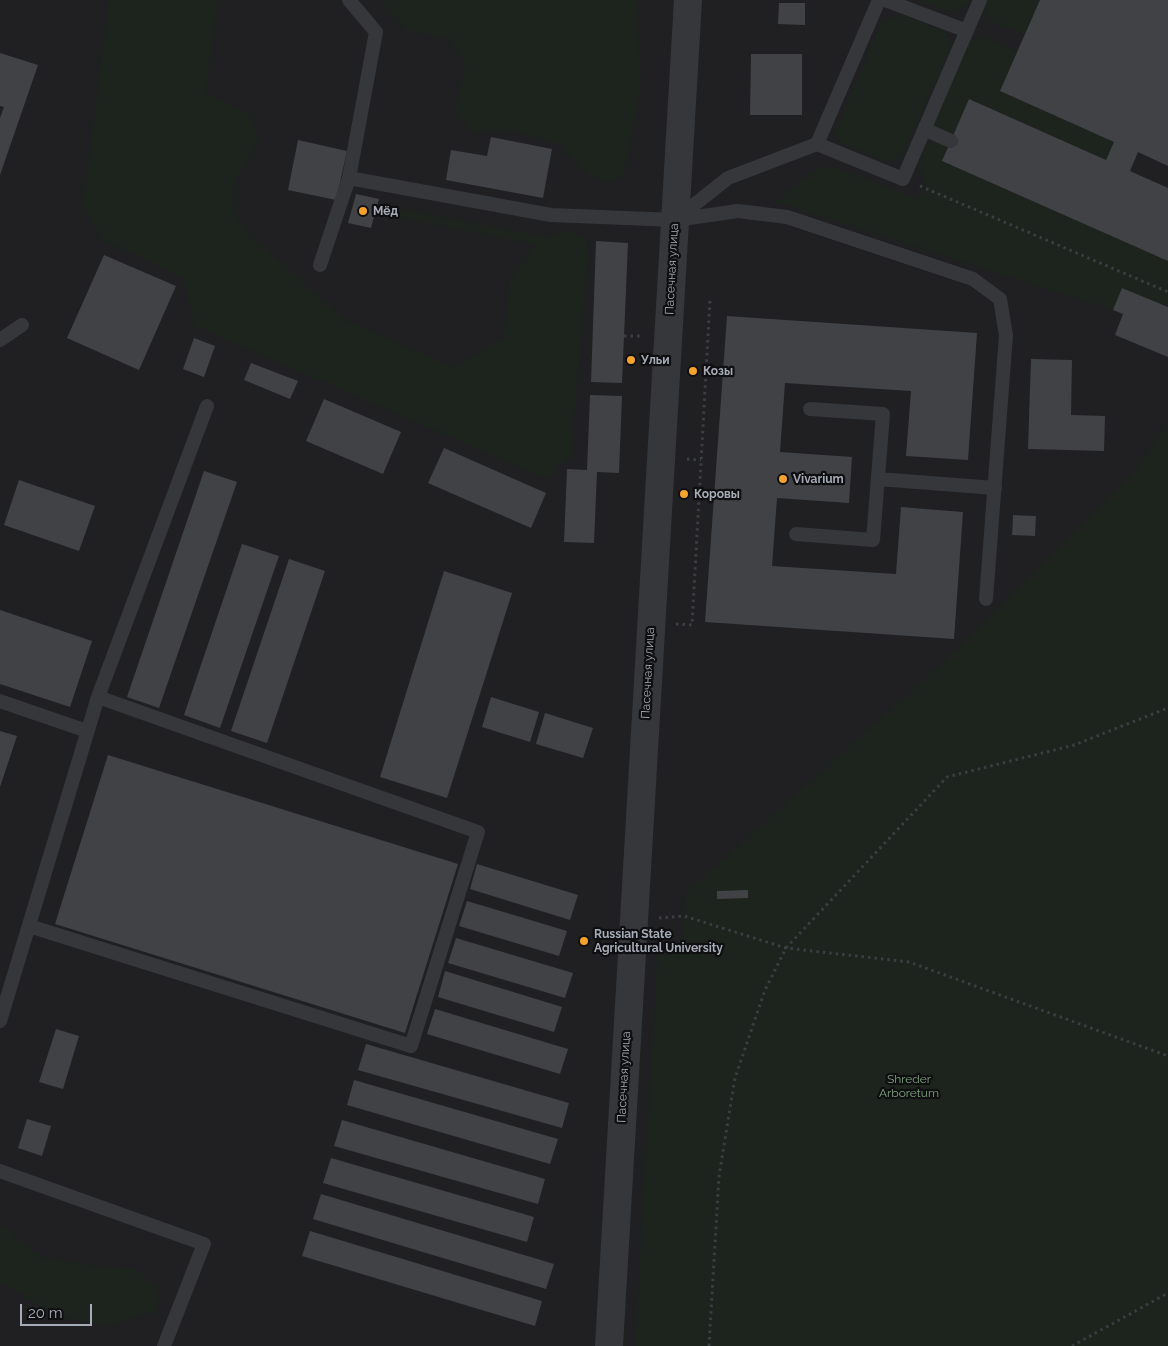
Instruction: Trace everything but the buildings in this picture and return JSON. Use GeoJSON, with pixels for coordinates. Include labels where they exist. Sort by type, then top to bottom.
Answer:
{"type":"FeatureCollection","features":[{"type":"Feature","properties":{"kind":"street","name":"Пасечная улица"},"geometry":{"type":"LineString","coordinates":[[609,1346],[688,0]]}},
{"type":"Feature","properties":{"kind":"lane"},"geometry":{"type":"LineString","coordinates":[[320,265],[349,178],[376,32],[349,0]]}},
{"type":"Feature","properties":{"kind":"lane"},"geometry":{"type":"LineString","coordinates":[[817,144],[879,0]]}},
{"type":"Feature","properties":{"kind":"lane"},"geometry":{"type":"LineString","coordinates":[[885,0],[967,31]]}},
{"type":"Feature","properties":{"kind":"lane"},"geometry":{"type":"LineString","coordinates":[[675,220],[728,178],[817,144],[903,179],[926,130],[980,0]]}},
{"type":"Feature","properties":{"kind":"lane"},"geometry":{"type":"LineString","coordinates":[[926,130],[951,141]]}},
{"type":"Feature","properties":{"kind":"lane"},"geometry":{"type":"LineString","coordinates":[[349,178],[551,215],[675,220],[738,211],[787,217],[973,279],[1000,299],[1006,335],[986,599]]}},
{"type":"Feature","properties":{"kind":"lane"},"geometry":{"type":"LineString","coordinates":[[0,340],[22,325]]}},
{"type":"Feature","properties":{"kind":"lane"},"geometry":{"type":"LineString","coordinates":[[0,1021],[86,731],[207,406]]}},
{"type":"Feature","properties":{"kind":"lane"},"geometry":{"type":"LineString","coordinates":[[796,534],[873,540],[883,414],[810,409]]}},
{"type":"Feature","properties":{"kind":"lane"},"geometry":{"type":"LineString","coordinates":[[878,479],[995,488]]}},
{"type":"Feature","properties":{"kind":"lane"},"geometry":{"type":"LineString","coordinates":[[29,926],[411,1046],[478,832],[98,697]]}},
{"type":"Feature","properties":{"kind":"lane"},"geometry":{"type":"LineString","coordinates":[[0,701],[86,731]]}},
{"type":"Feature","properties":{"kind":"lane"},"geometry":{"type":"LineString","coordinates":[[0,1171],[204,1244],[164,1346]]}},
{"type":"Feature","properties":{"kind":"path"},"geometry":{"type":"LineString","coordinates":[[903,179],[1168,292]]}},
{"type":"Feature","properties":{"kind":"path"},"geometry":{"type":"LineString","coordinates":[[651,623],[692,625],[710,300]]}},
{"type":"Feature","properties":{"kind":"path"},"geometry":{"type":"LineString","coordinates":[[709,1346],[719,1176],[735,1078],[764,990],[786,948],[947,777],[1074,745],[1168,708]]}},
{"type":"Feature","properties":{"kind":"path"},"geometry":{"type":"LineString","coordinates":[[634,921],[684,916],[786,948],[909,962],[1168,1056]]}},
{"type":"Feature","properties":{"kind":"path"},"geometry":{"type":"LineString","coordinates":[[1072,1346],[1168,1293]]}},
{"type":"Feature","properties":{"kind":"shaded area","name":"Russian State Agricultural University"},"geometry":{"type":"Polygon","coordinates":[[[0,0],[1168,0],[1168,1346],[0,1346],[0,0]],[[1013,515],[1012,534],[1034,536],[1036,516],[1013,515]]]}},
{"type":"Feature","properties":{"kind":"green space"},"geometry":{"type":"Polygon","coordinates":[[[109,0],[217,0],[206,93],[249,114],[259,141],[233,182],[233,212],[249,235],[345,320],[454,367],[504,338],[510,281],[537,245],[385,215],[384,209],[387,206],[547,237],[569,230],[586,240],[587,259],[571,454],[547,479],[195,326],[183,279],[103,240],[83,206],[109,0]]]}},
{"type":"Feature","properties":{"kind":"green space"},"geometry":{"type":"Polygon","coordinates":[[[383,0],[636,0],[641,82],[624,174],[610,183],[592,177],[556,143],[514,131],[470,131],[456,110],[465,65],[450,38],[408,31],[387,9],[383,0]]]}},
{"type":"Feature","properties":{"kind":"green space"},"geometry":{"type":"Polygon","coordinates":[[[917,0],[968,0],[967,4],[949,12],[917,0]]]}},
{"type":"Feature","properties":{"kind":"green space"},"geometry":{"type":"Polygon","coordinates":[[[988,0],[1040,0],[1024,35],[989,20],[984,10],[988,0]]]}},
{"type":"Feature","properties":{"kind":"green space"},"geometry":{"type":"Polygon","coordinates":[[[900,14],[946,32],[952,45],[901,156],[888,162],[841,143],[835,132],[882,22],[900,14]]]}},
{"type":"Feature","properties":{"kind":"green space"},"geometry":{"type":"Polygon","coordinates":[[[983,36],[1017,52],[1000,91],[1114,142],[1106,160],[970,99],[954,134],[939,130],[935,122],[970,42],[983,36]]]}},
{"type":"Feature","properties":{"kind":"green space"},"geometry":{"type":"Polygon","coordinates":[[[934,142],[948,146],[942,161],[1168,261],[1168,307],[1122,288],[1113,310],[776,202],[816,169],[831,166],[919,199],[926,184],[919,167],[926,146],[934,142]]]}},
{"type":"Feature","properties":{"kind":"green space","name":"Shreder Arboretum"},"geometry":{"type":"Polygon","coordinates":[[[1168,424],[1168,1346],[635,1346],[658,950],[683,939],[686,893],[962,646],[1137,470],[1168,424]]]}},
{"type":"Feature","properties":{"kind":"green space"},"geometry":{"type":"Polygon","coordinates":[[[0,1224],[40,1257],[101,1267],[134,1269],[158,1288],[156,1311],[109,1326],[58,1317],[0,1282],[0,1224]]]}},
{"type":"Feature","properties":{"kind":"place","name":"Мёд"},"geometry":{"type":"Point","coordinates":[363,211]}},
{"type":"Feature","properties":{"kind":"place","name":"Ульи"},"geometry":{"type":"Point","coordinates":[631,360]}},
{"type":"Feature","properties":{"kind":"place","name":"Козы"},"geometry":{"type":"Point","coordinates":[693,371]}},
{"type":"Feature","properties":{"kind":"place","name":"Vivarium"},"geometry":{"type":"Point","coordinates":[783,479]}},
{"type":"Feature","properties":{"kind":"place","name":"Коровы"},"geometry":{"type":"Point","coordinates":[684,494]}},
{"type":"Feature","properties":{"kind":"place","name":"Russian State Agricultural University"},"geometry":{"type":"Point","coordinates":[584,941]}}]}
